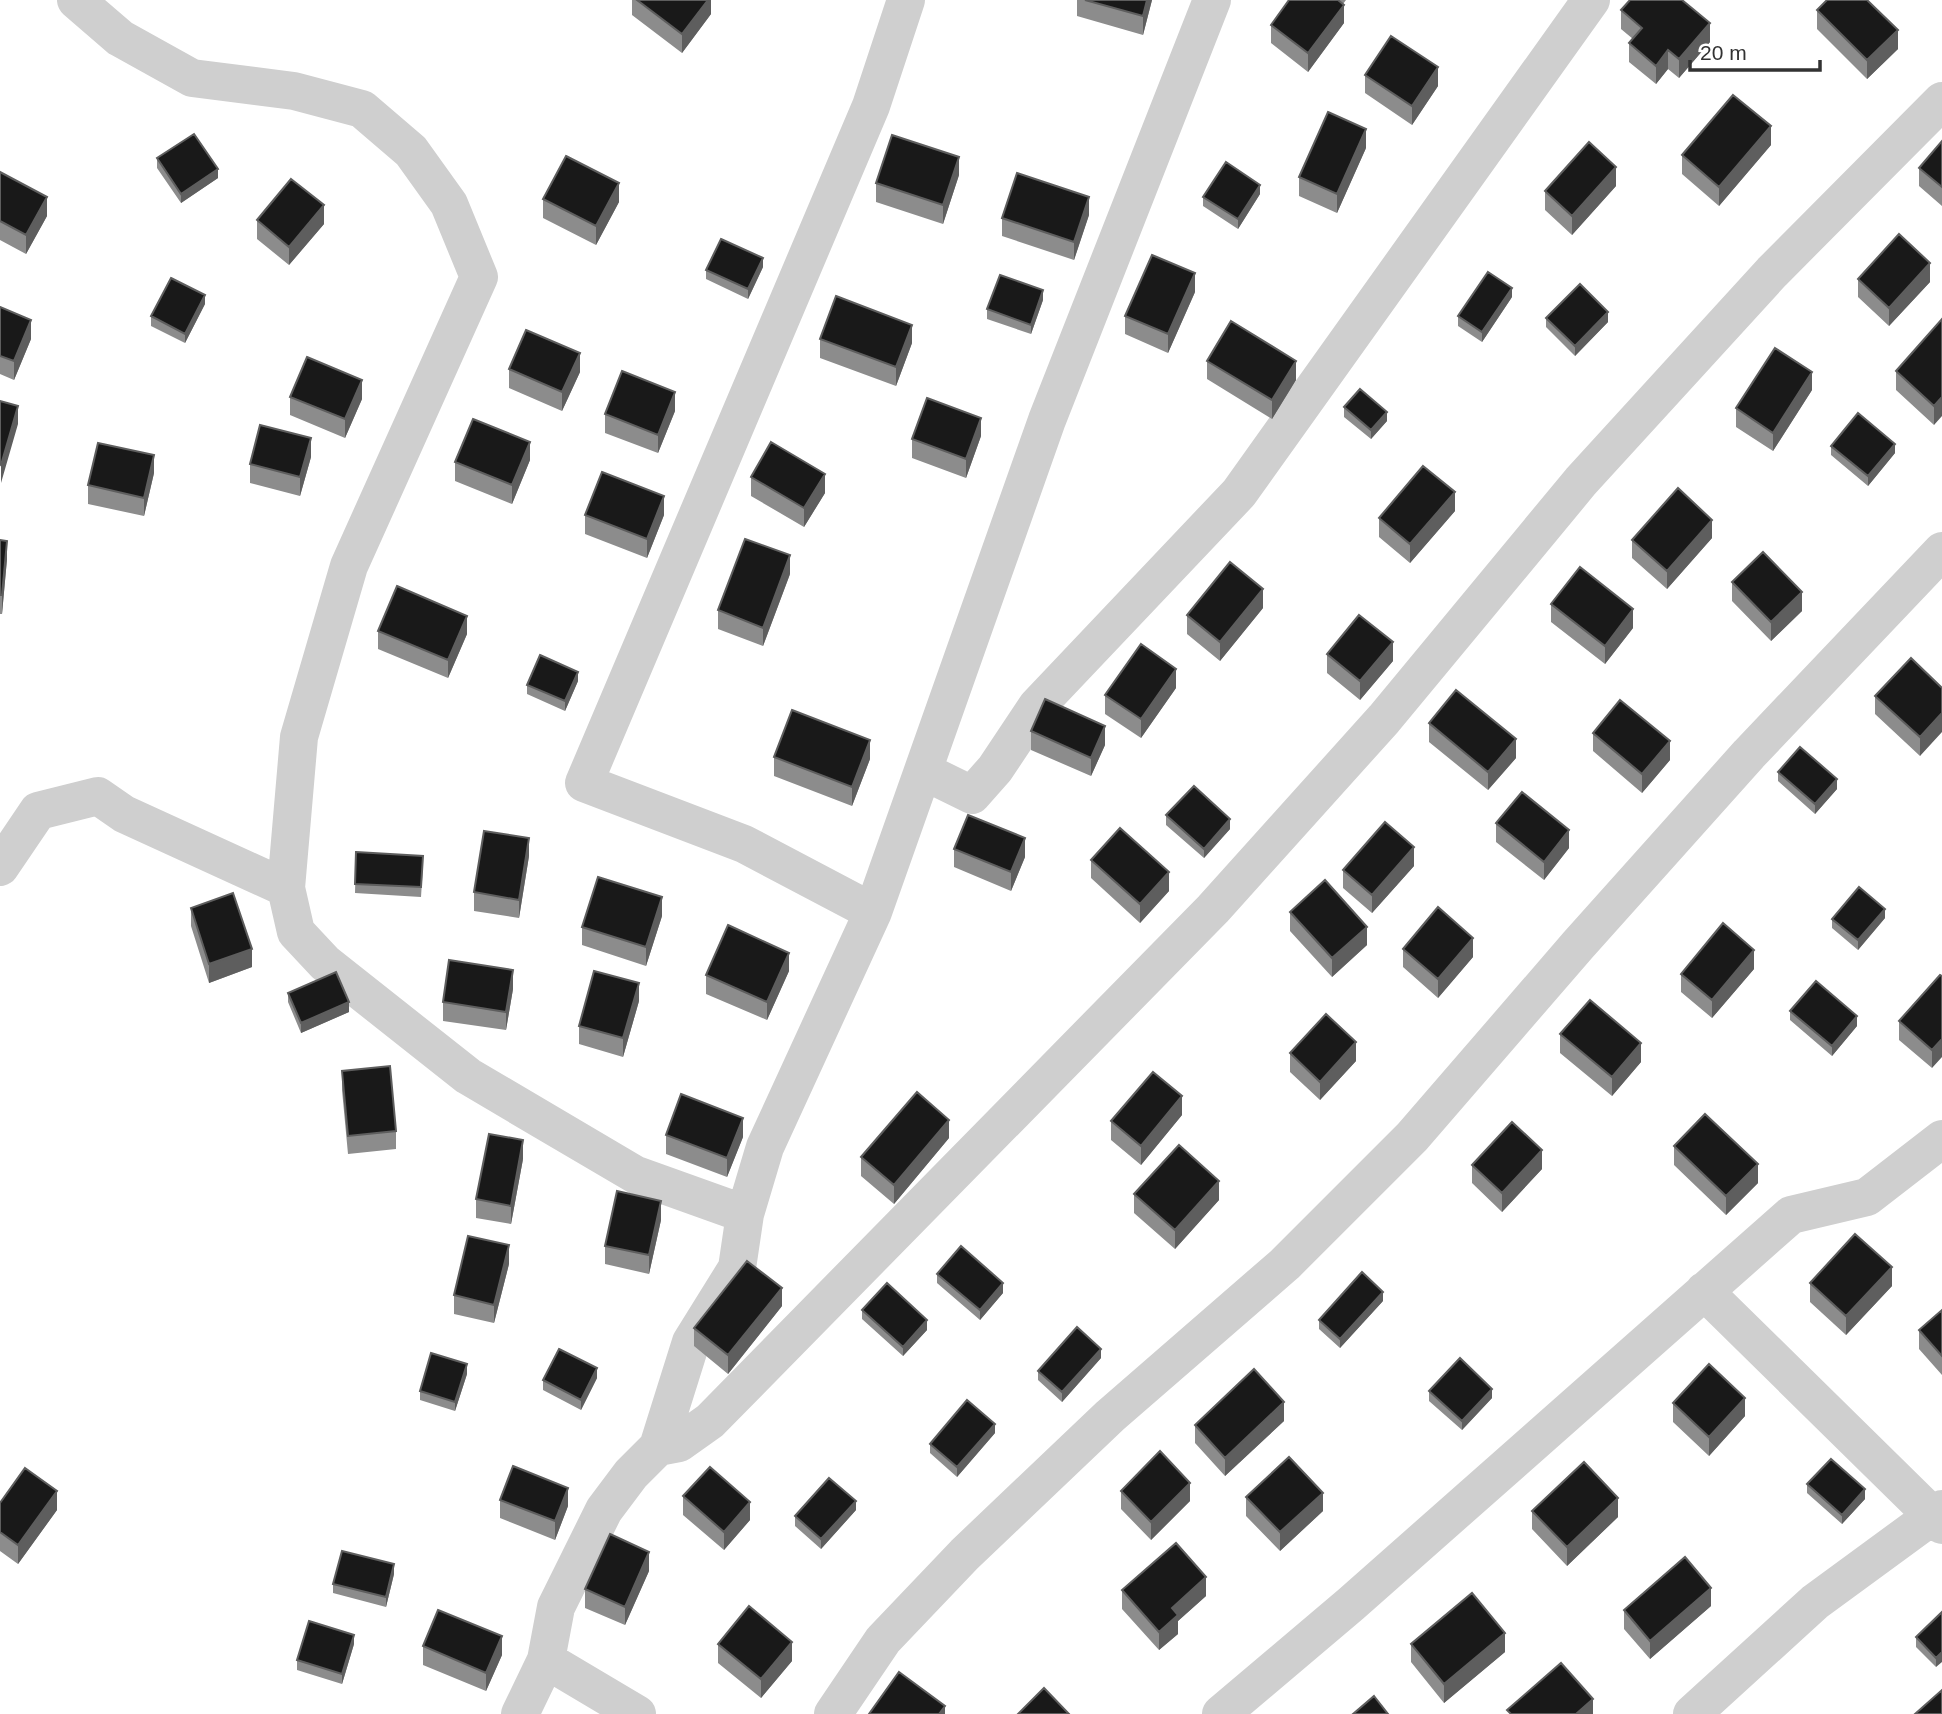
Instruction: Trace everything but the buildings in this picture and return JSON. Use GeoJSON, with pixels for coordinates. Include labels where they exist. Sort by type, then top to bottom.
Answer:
{"type":"FeatureCollection","features":[{"type":"Feature","properties":{"kind":"street"},"geometry":{"type":"LineString","coordinates":[[76,0],[120,38],[192,78],[294,91],[362,109],[411,151],[449,204],[479,277],[349,566],[299,737],[286,888],[296,932],[325,963],[468,1076],[636,1175],[745,1214]]}},
{"type":"Feature","properties":{"kind":"street"},"geometry":{"type":"LineString","coordinates":[[873,912],[744,844],[584,783],[871,106],[906,0]]}},
{"type":"Feature","properties":{"kind":"street"},"geometry":{"type":"LineString","coordinates":[[520,1714],[545,1660],[556,1607],[604,1510],[658,1447],[691,1342],[737,1268],[745,1214],[765,1147],[873,912],[1048,420],[1212,0]]}},
{"type":"Feature","properties":{"kind":"street"},"geometry":{"type":"LineString","coordinates":[[923,771],[972,795],[995,769],[1037,706],[1239,493],[1591,0]]}},
{"type":"Feature","properties":{"kind":"street"},"geometry":{"type":"LineString","coordinates":[[658,1447],[679,1443],[710,1421],[1213,909],[1384,719],[1581,481],[1772,272],[1942,101]]}},
{"type":"Feature","properties":{"kind":"street"},"geometry":{"type":"LineString","coordinates":[[833,1714],[883,1640],[965,1554],[1110,1416],[1285,1265],[1412,1137],[1578,945],[1749,754],[1942,551]]}},
{"type":"Feature","properties":{"kind":"street"},"geometry":{"type":"LineString","coordinates":[[0,867],[37,811],[98,796],[124,814],[286,888]]}},
{"type":"Feature","properties":{"kind":"street"},"geometry":{"type":"LineString","coordinates":[[1221,1714],[1352,1604],[1791,1215],[1867,1197],[1942,1139]]}},
{"type":"Feature","properties":{"kind":"street"},"geometry":{"type":"LineString","coordinates":[[1692,1714],[1815,1602],[1939,1517],[1704,1291]]}},
{"type":"Feature","properties":{"kind":"street"},"geometry":{"type":"LineString","coordinates":[[545,1660],[637,1714]]}}]}
